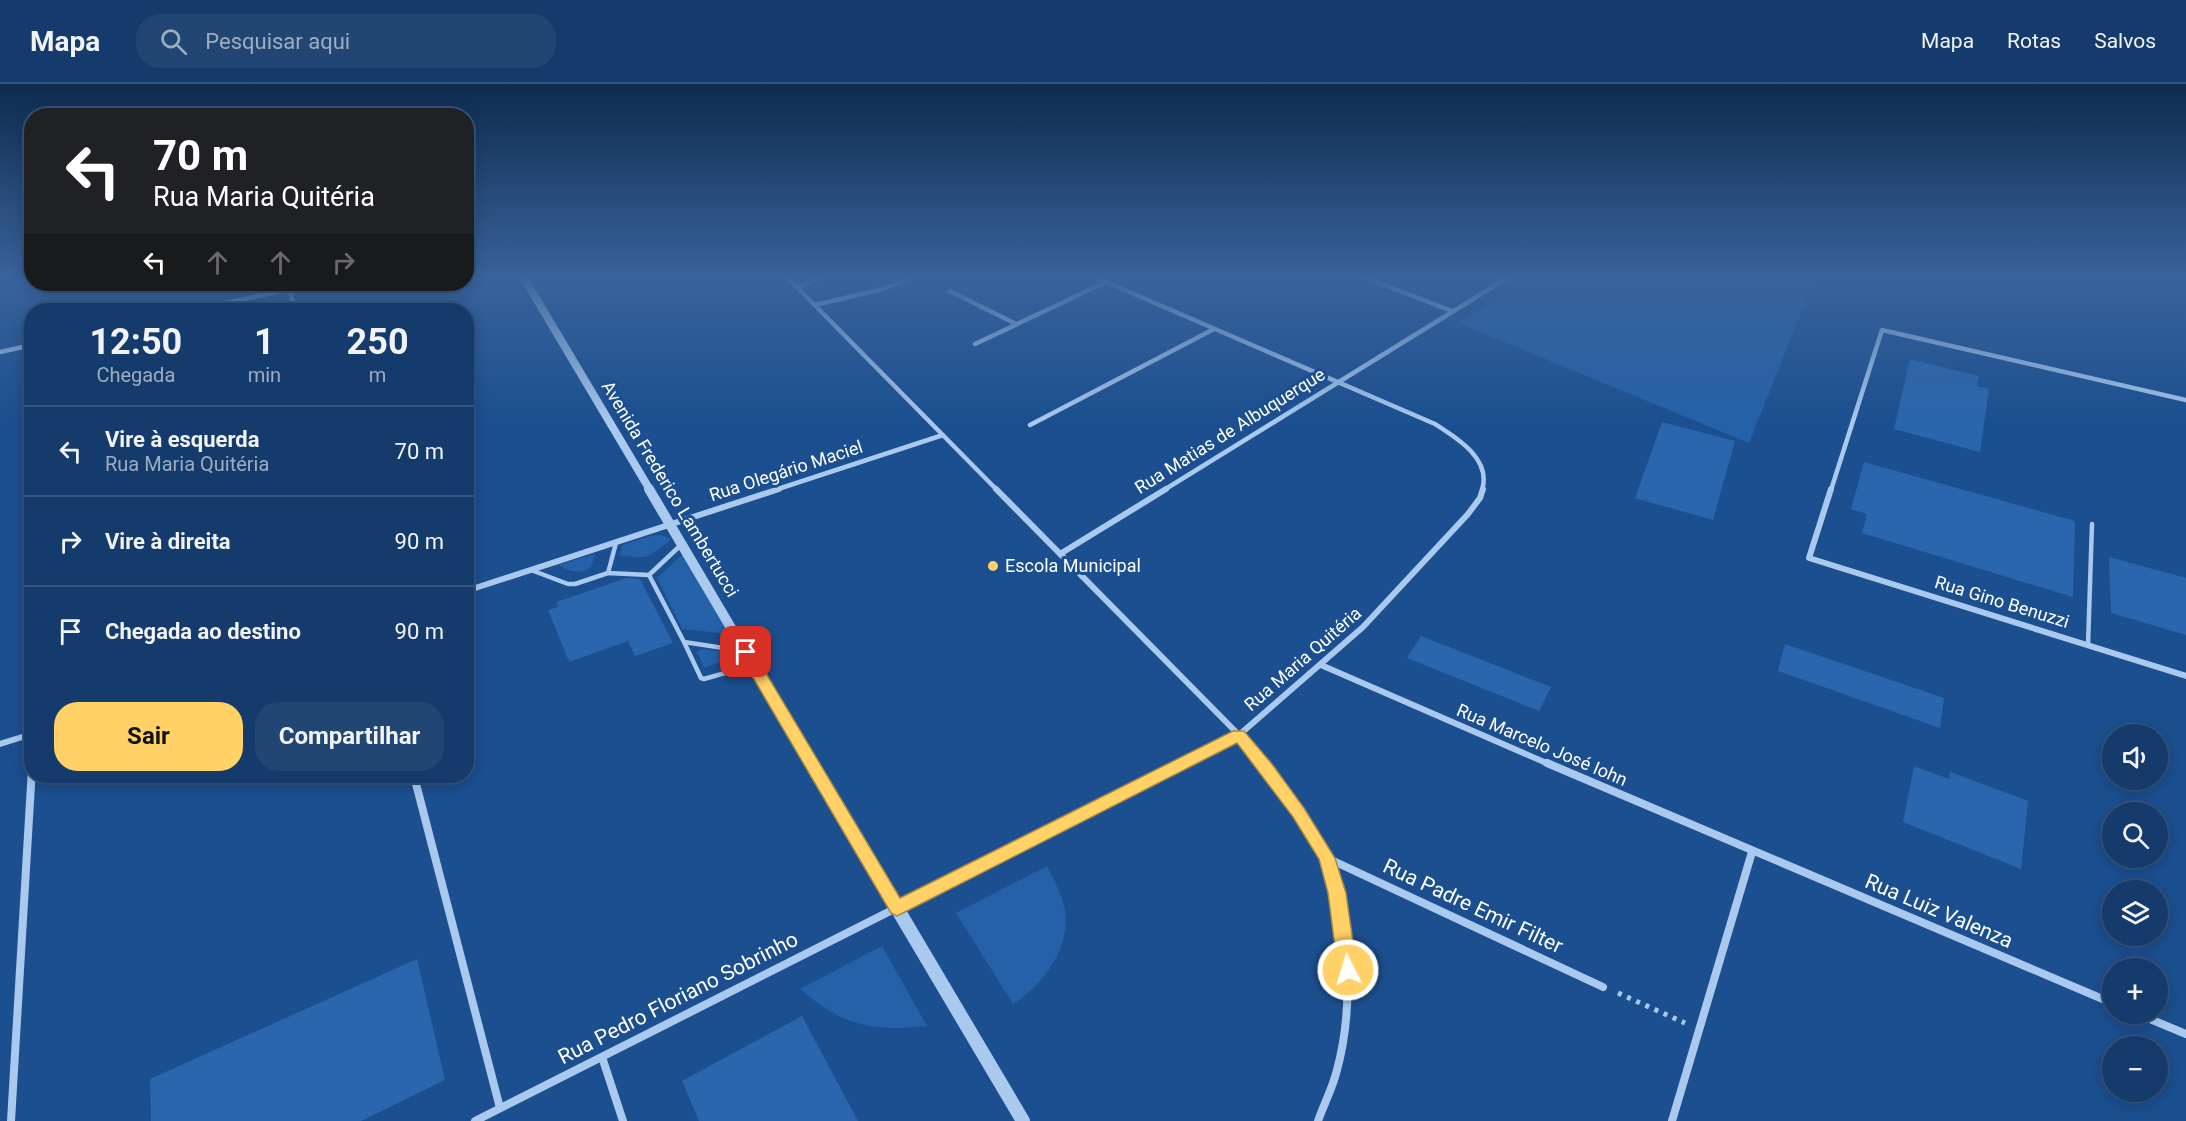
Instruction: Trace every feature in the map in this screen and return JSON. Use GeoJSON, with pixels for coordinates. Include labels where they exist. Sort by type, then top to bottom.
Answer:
{"type":"FeatureCollection","features":[{"type":"Feature","properties":{"kind":"street","name":"Avenida Frederico Lambertucci"},"geometry":{"type":"LineString","coordinates":[[553,326],[1023,1121]]}},
{"type":"Feature","properties":{"kind":"street"},"geometry":{"type":"LineString","coordinates":[[836,326],[1239,735],[1292,803],[1327,858],[1337,893],[1343,927],[1349,986],[1346,1027],[1337,1071],[1318,1121]]}},
{"type":"Feature","properties":{"kind":"street"},"geometry":{"type":"LineString","coordinates":[[975,344],[1011,326]]}},
{"type":"Feature","properties":{"kind":"street","name":"Rua Maria Quitéria"},"geometry":{"type":"LineString","coordinates":[[897,908],[1239,735],[1383,608],[1480,498],[1485,482],[1478,458],[1454,436],[1416,415],[1208,326]]}},
{"type":"Feature","properties":{"kind":"street","name":"Rua Matias de Albuquerque"},"geometry":{"type":"LineString","coordinates":[[1060,554],[1427,326]]}},
{"type":"Feature","properties":{"kind":"street"},"geometry":{"type":"LineString","coordinates":[[1030,425],[1214,329]]}},
{"type":"Feature","properties":{"kind":"street","name":"Rua Gino Benuzzi"},"geometry":{"type":"LineString","coordinates":[[2186,400],[1882,330],[1809,558],[2186,676]]}},
{"type":"Feature","properties":{"kind":"street"},"geometry":{"type":"LineString","coordinates":[[0,352],[24,347]]}},
{"type":"Feature","properties":{"kind":"street","name":"Rua Olegário Maciel"},"geometry":{"type":"LineString","coordinates":[[474,588],[943,435]]}},
{"type":"Feature","properties":{"kind":"street","name":"Rua Marcelo José Iohn"},"geometry":{"type":"LineString","coordinates":[[1321,665],[1752,852]]}},
{"type":"Feature","properties":{"kind":"street"},"geometry":{"type":"LineString","coordinates":[[0,744],[24,736]]}},
{"type":"Feature","properties":{"kind":"street"},"geometry":{"type":"LineString","coordinates":[[11,1121],[31,783]]}},
{"type":"Feature","properties":{"kind":"street"},"geometry":{"type":"LineString","coordinates":[[416,783],[500,1108]]}},
{"type":"Feature","properties":{"kind":"street"},"geometry":{"type":"LineString","coordinates":[[1672,1121],[1752,852]]}},
{"type":"Feature","properties":{"kind":"street","name":"Rua Luiz Valenza"},"geometry":{"type":"LineString","coordinates":[[1752,852],[2102,999]]}},
{"type":"Feature","properties":{"kind":"street","name":"Rua Padre Emir Filter"},"geometry":{"type":"LineString","coordinates":[[1327,858],[1603,987]]}},
{"type":"Feature","properties":{"kind":"street","name":"Rua Pedro Floriano Sobrinho"},"geometry":{"type":"LineString","coordinates":[[476,1121],[897,908]]}},
{"type":"Feature","properties":{"kind":"street"},"geometry":{"type":"LineString","coordinates":[[2162,1024],[2186,1034]]}},
{"type":"Feature","properties":{"kind":"street"},"geometry":{"type":"LineString","coordinates":[[602,1057],[622,1121]]}},
{"type":"Feature","properties":{"kind":"lane"},"geometry":{"type":"LineString","coordinates":[[2088,645],[2092,524]]}},
{"type":"Feature","properties":{"kind":"lane"},"geometry":{"type":"LineString","coordinates":[[608,573],[616,543]]}},
{"type":"Feature","properties":{"kind":"lane"},"geometry":{"type":"LineString","coordinates":[[531,570],[568,584],[575,584],[608,573],[649,575],[682,544]]}},
{"type":"Feature","properties":{"kind":"lane"},"geometry":{"type":"LineString","coordinates":[[649,575],[701,678],[707,679],[753,665]]}},
{"type":"Feature","properties":{"kind":"lane"},"geometry":{"type":"LineString","coordinates":[[684,642],[746,652]]}},
{"type":"Feature","properties":{"kind":"path"},"geometry":{"type":"LineString","coordinates":[[1603,987],[1699,1030]]}},
{"type":"Feature","properties":{"kind":"shaded area"},"geometry":{"type":"Polygon","coordinates":[[[1466,326],[1796,326],[1749,443],[1466,326]]]}},
{"type":"Feature","properties":{"kind":"shaded area"},"geometry":{"type":"Polygon","coordinates":[[[661,535],[671,539],[648,556],[620,555],[622,545],[661,535]]]}},
{"type":"Feature","properties":{"kind":"shaded area"},"geometry":{"type":"Polygon","coordinates":[[[595,554],[591,567],[587,570],[570,571],[558,565],[595,554]]]}},
{"type":"Feature","properties":{"kind":"shaded area"},"geometry":{"type":"Polygon","coordinates":[[[683,554],[730,634],[682,629],[657,578],[683,554]]]}},
{"type":"Feature","properties":{"kind":"shaded area"},"geometry":{"type":"Polygon","coordinates":[[[702,649],[741,654],[704,668],[697,652],[702,649]]]}},
{"type":"Feature","properties":{"kind":"shaded area"},"geometry":{"type":"Polygon","coordinates":[[[1047,866],[1064,904],[1066,924],[1064,938],[1044,976],[1035,987],[1013,1004],[956,913],[1047,866]]]}},
{"type":"Feature","properties":{"kind":"shaded area"},"geometry":{"type":"Polygon","coordinates":[[[882,946],[927,1026],[890,1028],[859,1024],[830,1011],[800,989],[882,946]]]}},
{"type":"Feature","properties":{"kind":"building"},"geometry":{"type":"Polygon","coordinates":[[[1910,359],[1979,376],[1977,386],[1989,389],[1980,452],[1894,429],[1910,359]]]}},
{"type":"Feature","properties":{"kind":"building"},"geometry":{"type":"Polygon","coordinates":[[[1662,422],[1735,441],[1713,520],[1635,498],[1662,422]]]}},
{"type":"Feature","properties":{"kind":"building"},"geometry":{"type":"Polygon","coordinates":[[[1864,462],[2075,521],[2073,597],[1862,533],[1867,514],[1851,509],[1864,462]]]}},
{"type":"Feature","properties":{"kind":"building"},"geometry":{"type":"Polygon","coordinates":[[[2109,557],[2186,578],[2186,635],[2111,613],[2109,557]]]}},
{"type":"Feature","properties":{"kind":"building"},"geometry":{"type":"Polygon","coordinates":[[[627,578],[640,579],[673,643],[635,656],[628,641],[569,662],[548,610],[558,607],[556,602],[627,578]]]}},
{"type":"Feature","properties":{"kind":"building"},"geometry":{"type":"Polygon","coordinates":[[[1421,636],[1551,687],[1539,711],[1407,658],[1421,636]]]}},
{"type":"Feature","properties":{"kind":"building"},"geometry":{"type":"Polygon","coordinates":[[[1785,644],[1944,698],[1940,728],[1778,671],[1785,644]]]}},
{"type":"Feature","properties":{"kind":"building"},"geometry":{"type":"Polygon","coordinates":[[[1914,766],[1949,779],[1950,772],[2028,801],[2021,869],[1903,822],[1914,766]]]}},
{"type":"Feature","properties":{"kind":"building"},"geometry":{"type":"Polygon","coordinates":[[[417,959],[445,1080],[361,1121],[151,1121],[150,1079],[417,959]]]}},
{"type":"Feature","properties":{"kind":"building"},"geometry":{"type":"Polygon","coordinates":[[[802,1016],[858,1121],[699,1121],[682,1081],[802,1016]]]}},
{"type":"Feature","properties":{"kind":"place","name":"Escola Municipal"},"geometry":{"type":"Point","coordinates":[993,566]}},
{"type":"Feature","properties":{"kind":"route"},"geometry":{"type":"LineString","coordinates":[[746,652],[897,908],[1239,735],[1298,812],[1327,858],[1337,893],[1348,970]]}}]}
